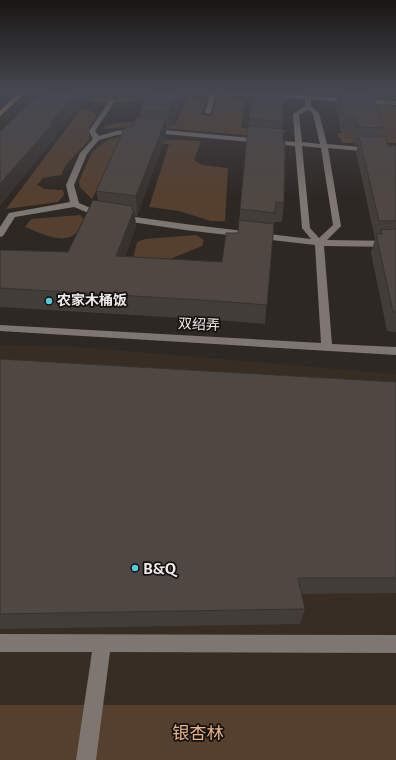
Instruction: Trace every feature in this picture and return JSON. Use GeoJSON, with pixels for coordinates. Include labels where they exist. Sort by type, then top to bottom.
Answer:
{"type":"FeatureCollection","features":[{"type":"Feature","properties":{"kind":"street"},"geometry":{"type":"LineString","coordinates":[[96,126],[92,132],[97,139]]}},
{"type":"Feature","properties":{"kind":"street"},"geometry":{"type":"LineString","coordinates":[[297,126],[306,228],[319,243],[327,347]]}},
{"type":"Feature","properties":{"kind":"street"},"geometry":{"type":"LineString","coordinates":[[319,126],[324,146],[337,226],[319,243]]}},
{"type":"Feature","properties":{"kind":"street"},"geometry":{"type":"LineString","coordinates":[[75,204],[70,185],[84,153],[97,139],[116,133],[143,130],[324,146],[396,148]]}},
{"type":"Feature","properties":{"kind":"street"},"geometry":{"type":"LineString","coordinates":[[0,234],[12,215],[75,204],[98,214],[185,227],[319,243],[396,244]]}},
{"type":"Feature","properties":{"kind":"street","name":"双绍弄"},"geometry":{"type":"LineString","coordinates":[[0,328],[396,351]]}},
{"type":"Feature","properties":{"kind":"street"},"geometry":{"type":"LineString","coordinates":[[0,643],[396,644]]}},
{"type":"Feature","properties":{"kind":"street"},"geometry":{"type":"LineString","coordinates":[[86,760],[102,643]]}},
{"type":"Feature","properties":{"kind":"shaded area"},"geometry":{"type":"Polygon","coordinates":[[[0,345],[77,347],[396,374],[396,705],[0,705],[0,345]]]}},
{"type":"Feature","properties":{"kind":"green space"},"geometry":{"type":"Polygon","coordinates":[[[68,126],[89,126],[89,140],[66,165],[61,175],[43,178],[37,185],[45,189],[63,190],[64,195],[58,202],[6,209],[68,126]]]}},
{"type":"Feature","properties":{"kind":"green space"},"geometry":{"type":"Polygon","coordinates":[[[104,126],[133,126],[105,129],[104,126]]]}},
{"type":"Feature","properties":{"kind":"green space"},"geometry":{"type":"Polygon","coordinates":[[[144,126],[241,126],[241,128],[286,130],[284,134],[275,136],[256,136],[144,126]]]}},
{"type":"Feature","properties":{"kind":"green space"},"geometry":{"type":"Polygon","coordinates":[[[350,126],[396,126],[396,143],[342,143],[337,133],[348,133],[350,126]]]}},
{"type":"Feature","properties":{"kind":"green space"},"geometry":{"type":"Polygon","coordinates":[[[119,137],[201,141],[194,160],[202,165],[228,168],[225,221],[211,221],[179,211],[149,207],[169,144],[120,143],[92,199],[80,187],[79,181],[92,152],[107,140],[119,137]]]}},
{"type":"Feature","properties":{"kind":"green space"},"geometry":{"type":"Polygon","coordinates":[[[80,215],[84,219],[76,233],[71,237],[51,237],[25,227],[31,219],[80,215]]]}},
{"type":"Feature","properties":{"kind":"green space"},"geometry":{"type":"Polygon","coordinates":[[[196,235],[204,240],[202,246],[165,261],[133,259],[137,242],[145,239],[196,235]]]}},
{"type":"Feature","properties":{"kind":"green space","name":"银杏林"},"geometry":{"type":"Polygon","coordinates":[[[0,705],[396,705],[396,760],[0,760],[0,705]]]}},
{"type":"Feature","properties":{"kind":"building"},"geometry":{"type":"Polygon","coordinates":[[[6,126],[50,126],[0,184],[0,132],[6,126]]]}},
{"type":"Feature","properties":{"kind":"building"},"geometry":{"type":"Polygon","coordinates":[[[163,126],[136,196],[96,191],[125,127],[163,126]]]}},
{"type":"Feature","properties":{"kind":"building"},"geometry":{"type":"Polygon","coordinates":[[[248,126],[283,129],[283,141],[285,141],[284,203],[276,202],[275,213],[240,209],[248,126]]]}},
{"type":"Feature","properties":{"kind":"building"},"geometry":{"type":"Polygon","coordinates":[[[383,126],[383,128],[358,127],[383,126]]]}},
{"type":"Feature","properties":{"kind":"building"},"geometry":{"type":"Polygon","coordinates":[[[359,136],[385,136],[388,146],[396,146],[396,221],[379,221],[359,136]]]}},
{"type":"Feature","properties":{"kind":"building"},"geometry":{"type":"Polygon","coordinates":[[[93,200],[133,206],[132,209],[134,210],[116,256],[222,262],[226,233],[238,233],[239,220],[274,224],[267,305],[0,288],[0,250],[68,252],[93,200]]]}},
{"type":"Feature","properties":{"kind":"building"},"geometry":{"type":"Polygon","coordinates":[[[396,229],[396,312],[393,312],[376,234],[382,234],[381,230],[396,229]]]}},
{"type":"Feature","properties":{"kind":"building"},"geometry":{"type":"Polygon","coordinates":[[[0,359],[396,382],[396,578],[298,578],[305,609],[0,614],[0,359]]]}},
{"type":"Feature","properties":{"kind":"place","name":"农家木桶饭"},"geometry":{"type":"Point","coordinates":[49,301]}},
{"type":"Feature","properties":{"kind":"place","name":"B&Q"},"geometry":{"type":"Point","coordinates":[135,568]}}]}
